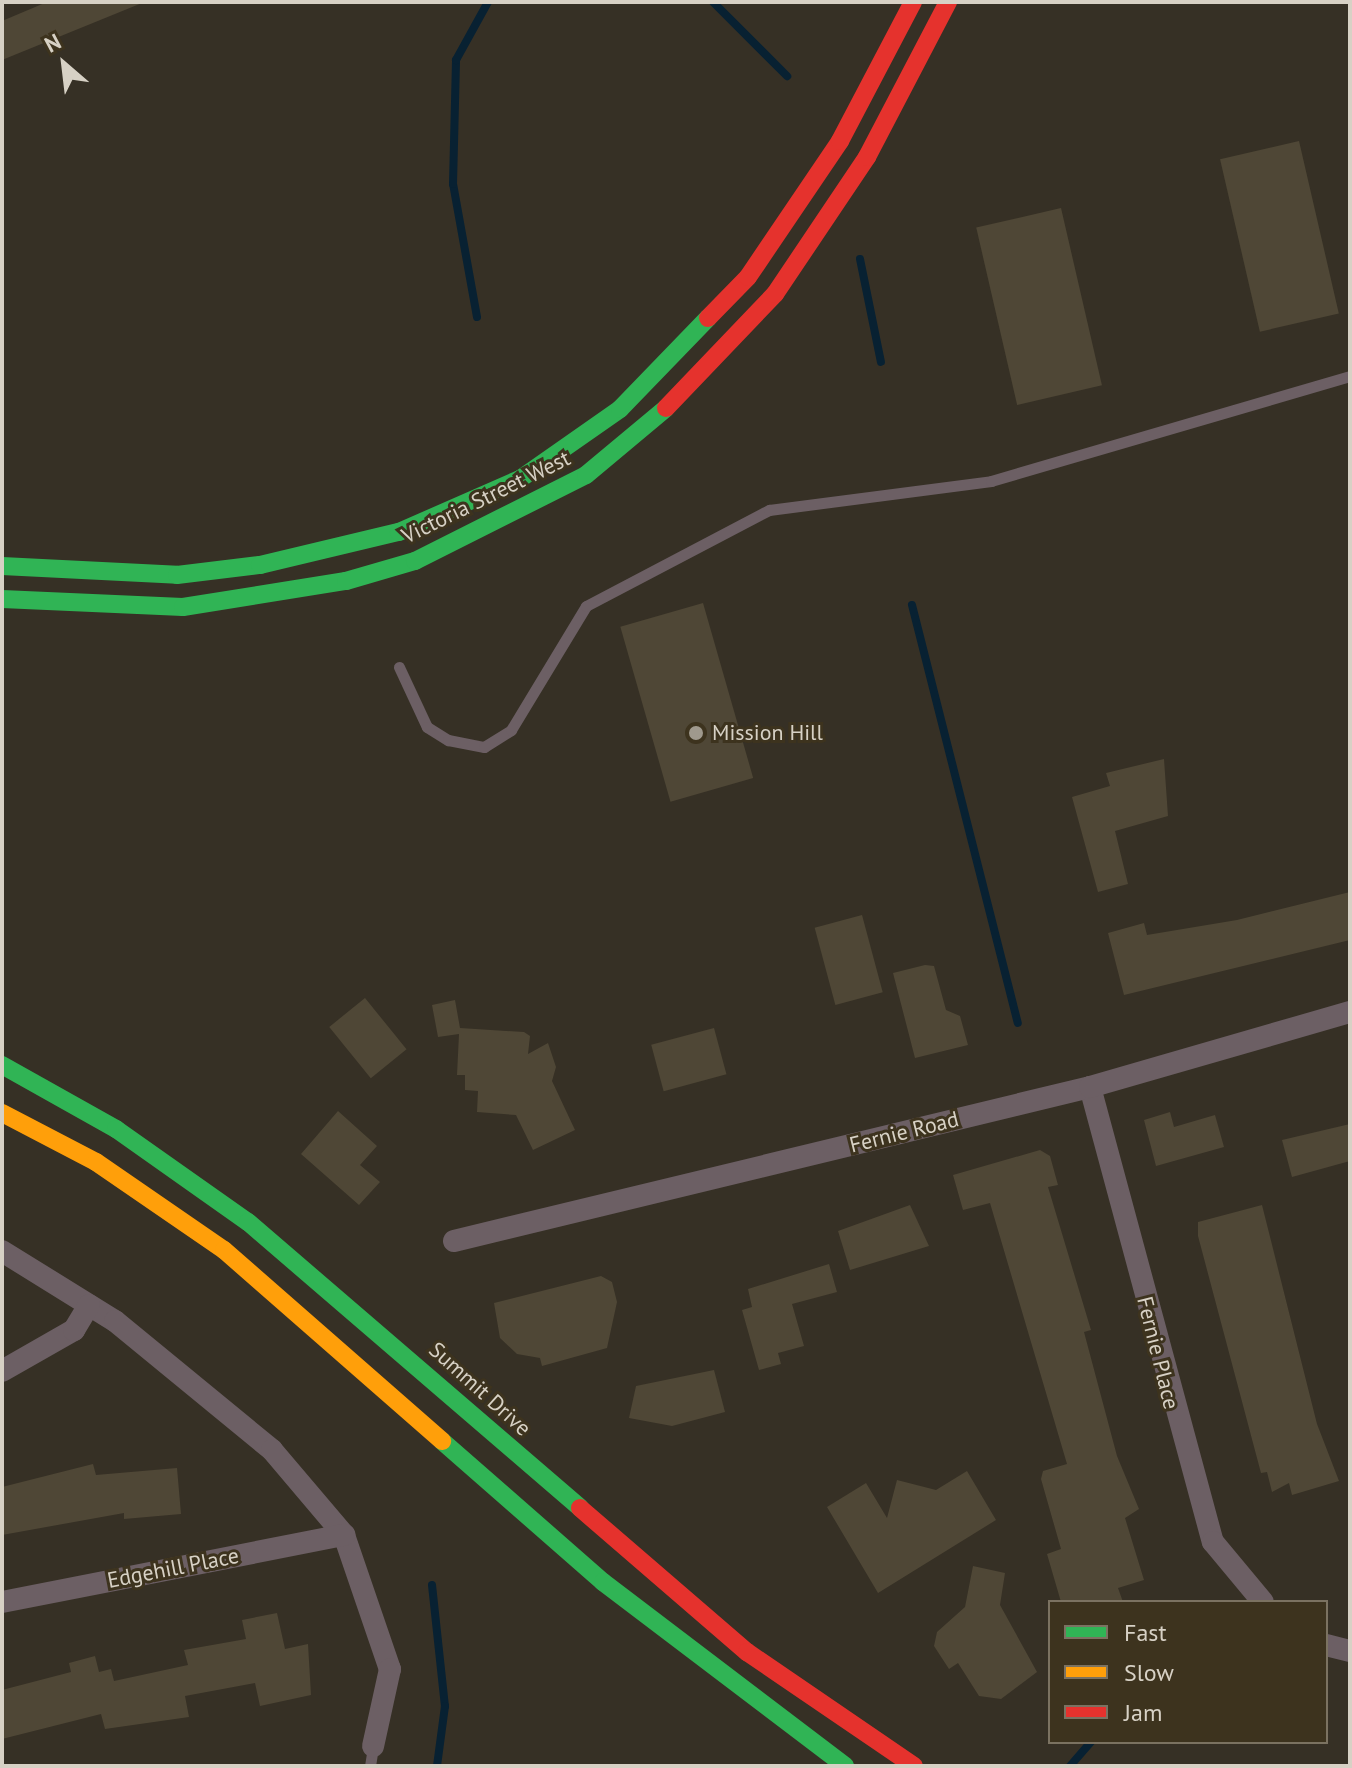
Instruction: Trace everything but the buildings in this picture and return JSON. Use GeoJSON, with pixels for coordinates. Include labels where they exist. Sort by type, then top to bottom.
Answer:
{"type":"FeatureCollection","features":[{"type":"Feature","properties":{"kind":"main road","name":"Victoria Street West"},"geometry":{"type":"LineString","coordinates":[[2,566],[177,575],[289,560],[399,532],[520,479],[620,409],[748,277],[840,141],[913,2]]}},
{"type":"Feature","properties":{"kind":"main road","name":"Victoria Street West"},"geometry":{"type":"LineString","coordinates":[[2,599],[183,607],[346,581],[415,561],[586,475],[692,386],[784,282],[867,157],[948,2]]}},
{"type":"Feature","properties":{"kind":"main road","name":"Summit Drive"},"geometry":{"type":"LineString","coordinates":[[2,1065],[116,1129],[248,1222],[747,1652],[914,1766]]}},
{"type":"Feature","properties":{"kind":"main road"},"geometry":{"type":"LineString","coordinates":[[2,1113],[96,1162],[224,1250],[603,1582],[845,1766]]}},
{"type":"Feature","properties":{"kind":"street","name":"Fernie Road"},"geometry":{"type":"LineString","coordinates":[[454,1241],[1090,1087],[1350,1012]]}},
{"type":"Feature","properties":{"kind":"street","name":"Fernie Place"},"geometry":{"type":"LineString","coordinates":[[1090,1087],[1213,1542],[1261,1600]]}},
{"type":"Feature","properties":{"kind":"street"},"geometry":{"type":"LineString","coordinates":[[2,1251],[89,1305],[272,1450],[344,1535],[390,1669],[372,1756]]}},
{"type":"Feature","properties":{"kind":"street"},"geometry":{"type":"LineString","coordinates":[[2,1371],[74,1330],[89,1305]]}},
{"type":"Feature","properties":{"kind":"street","name":"Edgehill Place"},"geometry":{"type":"LineString","coordinates":[[2,1602],[344,1535]]}},
{"type":"Feature","properties":{"kind":"street"},"geometry":{"type":"LineString","coordinates":[[1328,1646],[1350,1651]]}},
{"type":"Feature","properties":{"kind":"lane"},"geometry":{"type":"LineString","coordinates":[[399,667],[427,727],[448,740],[484,747],[511,730],[586,606],[769,510],[991,481],[1350,376]]}},
{"type":"Feature","properties":{"kind":"waterway"},"geometry":{"type":"LineString","coordinates":[[477,317],[453,184],[456,60],[488,2]]}},
{"type":"Feature","properties":{"kind":"waterway"},"geometry":{"type":"LineString","coordinates":[[713,2],[787,76]]}},
{"type":"Feature","properties":{"kind":"waterway"},"geometry":{"type":"LineString","coordinates":[[860,259],[881,362]]}},
{"type":"Feature","properties":{"kind":"waterway"},"geometry":{"type":"LineString","coordinates":[[912,605],[1018,1023]]}},
{"type":"Feature","properties":{"kind":"waterway"},"geometry":{"type":"LineString","coordinates":[[432,1585],[445,1706],[437,1766]]}},
{"type":"Feature","properties":{"kind":"waterway"},"geometry":{"type":"LineString","coordinates":[[1070,1766],[1089,1744]]}},
{"type":"Feature","properties":{"kind":"traffic: fast"},"geometry":{"type":"LineString","coordinates":[[2,566],[177,575],[260,565],[399,532],[520,479],[620,409],[708,318]]}},
{"type":"Feature","properties":{"kind":"traffic: fast"},"geometry":{"type":"LineString","coordinates":[[2,599],[183,607],[346,581],[415,561],[586,475],[666,408]]}},
{"type":"Feature","properties":{"kind":"traffic: fast"},"geometry":{"type":"LineString","coordinates":[[2,1065],[116,1129],[248,1222],[580,1508]]}},
{"type":"Feature","properties":{"kind":"traffic: fast"},"geometry":{"type":"LineString","coordinates":[[442,1441],[603,1582],[845,1766]]}},
{"type":"Feature","properties":{"kind":"traffic: slow"},"geometry":{"type":"LineString","coordinates":[[2,1113],[96,1162],[224,1250],[442,1441]]}},
{"type":"Feature","properties":{"kind":"traffic: jam"},"geometry":{"type":"LineString","coordinates":[[708,318],[748,277],[840,141],[913,2]]}},
{"type":"Feature","properties":{"kind":"traffic: jam"},"geometry":{"type":"LineString","coordinates":[[666,408],[775,294],[867,157],[948,2]]}},
{"type":"Feature","properties":{"kind":"traffic: jam"},"geometry":{"type":"LineString","coordinates":[[580,1508],[747,1652],[914,1766]]}},
{"type":"Feature","properties":{"kind":"place","name":"Mission Hill"},"geometry":{"type":"Point","coordinates":[696,733]}}]}
